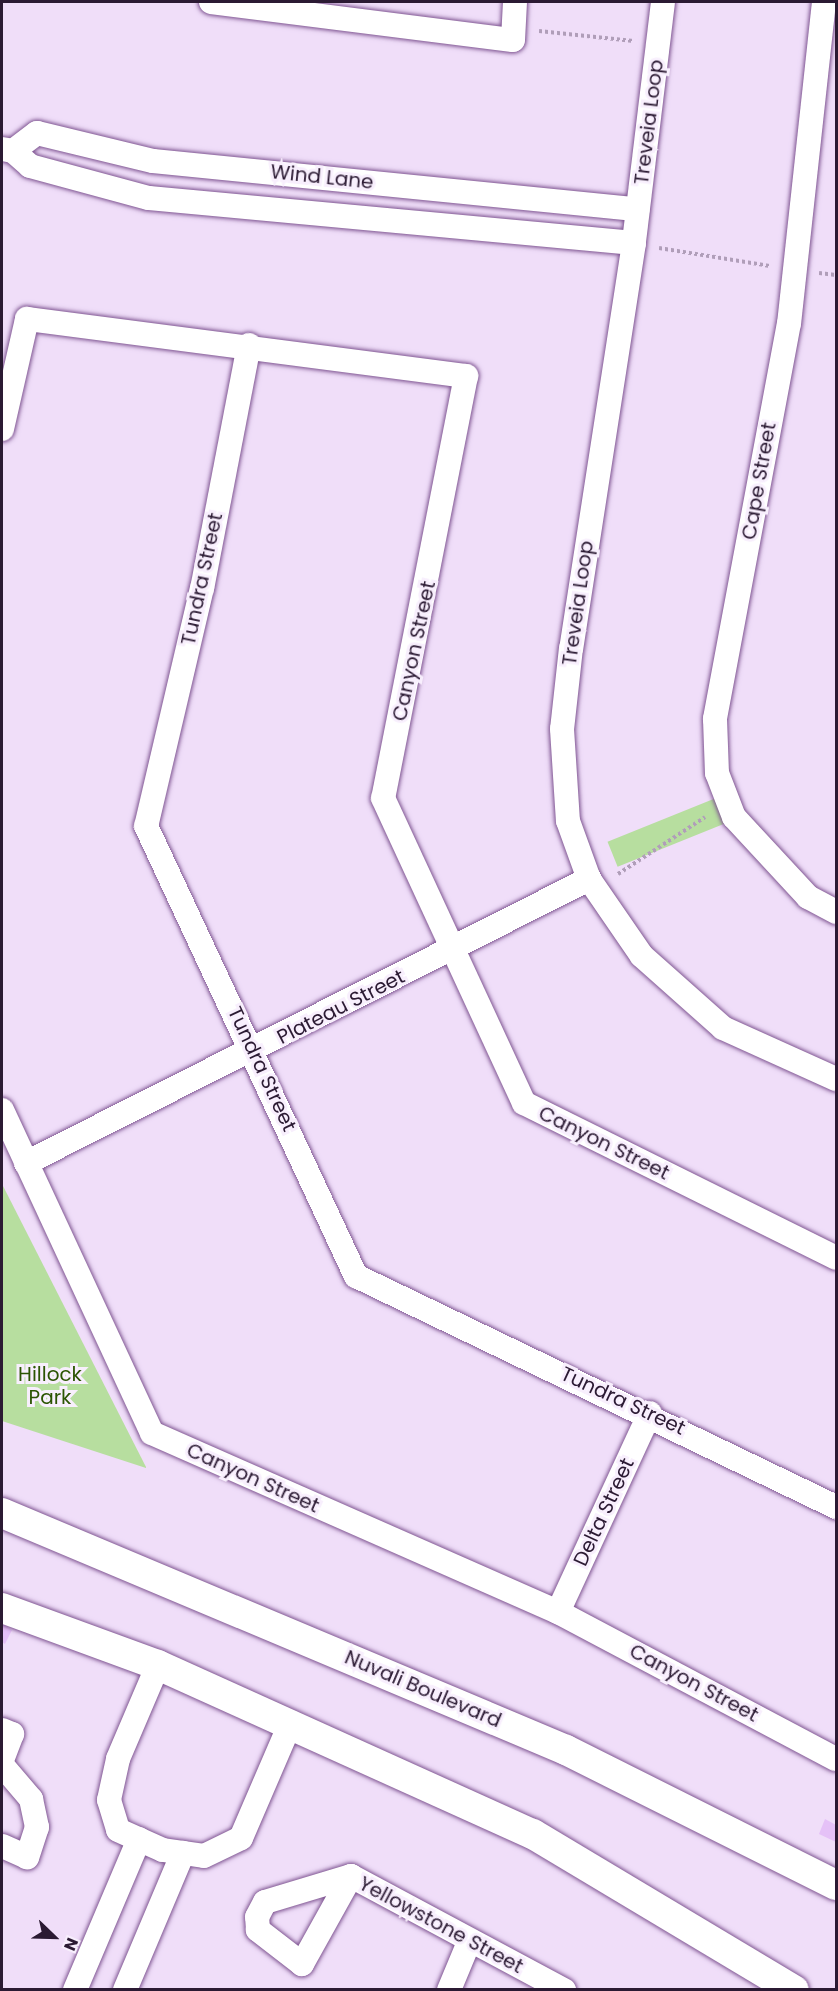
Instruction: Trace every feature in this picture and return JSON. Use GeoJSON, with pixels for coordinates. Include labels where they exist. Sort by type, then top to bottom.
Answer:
{"type":"FeatureCollection","features":[{"type":"Feature","properties":{"kind":"street"},"geometry":{"type":"LineString","coordinates":[[211,2],[297,7],[513,40],[515,2]]}},
{"type":"Feature","properties":{"kind":"street","name":"Treveia Loop"},"geometry":{"type":"LineString","coordinates":[[663,2],[634,243],[562,729],[568,821],[592,884],[642,956],[723,1028],[837,1079]]}},
{"type":"Feature","properties":{"kind":"street","name":"Cape Street"},"geometry":{"type":"LineString","coordinates":[[824,2],[794,270],[715,719],[717,773],[728,802],[770,862],[808,897],[837,912]]}},
{"type":"Feature","properties":{"kind":"street","name":"Wind Lane"},"geometry":{"type":"LineString","coordinates":[[634,243],[149,198],[30,166],[7,150],[37,133],[153,160],[638,209]]}},
{"type":"Feature","properties":{"kind":"street","name":"Canyon Street"},"geometry":{"type":"LineString","coordinates":[[2,429],[27,318],[249,345],[466,376],[383,798],[451,952],[524,1103],[837,1258]]}},
{"type":"Feature","properties":{"kind":"street","name":"Tundra Street"},"geometry":{"type":"LineString","coordinates":[[249,345],[202,588],[146,826],[254,1051],[356,1276],[650,1413],[837,1507]]}},
{"type":"Feature","properties":{"kind":"street","name":"Plateau Street"},"geometry":{"type":"LineString","coordinates":[[26,1163],[592,884]]}},
{"type":"Feature","properties":{"kind":"street","name":"Canyon Street"},"geometry":{"type":"LineString","coordinates":[[2,1110],[152,1433],[558,1612],[837,1759]]}},
{"type":"Feature","properties":{"kind":"street","name":"Delta Street"},"geometry":{"type":"LineString","coordinates":[[558,1612],[650,1413]]}},
{"type":"Feature","properties":{"kind":"street","name":"Nuvali Boulevard"},"geometry":{"type":"LineString","coordinates":[[2,1513],[567,1750],[837,1885]]}},
{"type":"Feature","properties":{"kind":"street"},"geometry":{"type":"LineString","coordinates":[[2,1608],[158,1665],[291,1722],[533,1834],[794,1989]]}},
{"type":"Feature","properties":{"kind":"street"},"geometry":{"type":"LineString","coordinates":[[158,1665],[118,1759],[109,1800],[118,1830],[139,1839],[204,1856],[241,1838],[291,1722]]}},
{"type":"Feature","properties":{"kind":"street"},"geometry":{"type":"LineString","coordinates":[[2,1760],[7,1732]]}},
{"type":"Feature","properties":{"kind":"street"},"geometry":{"type":"LineString","coordinates":[[2,1765],[31,1799],[37,1827],[27,1857],[2,1846]]}},
{"type":"Feature","properties":{"kind":"street"},"geometry":{"type":"LineString","coordinates":[[75,1989],[139,1839]]}},
{"type":"Feature","properties":{"kind":"street"},"geometry":{"type":"LineString","coordinates":[[124,1989],[183,1852]]}},
{"type":"Feature","properties":{"kind":"street","name":"Yellowstone Street"},"geometry":{"type":"LineString","coordinates":[[351,1876],[470,1942],[564,1989]]}},
{"type":"Feature","properties":{"kind":"street"},"geometry":{"type":"LineString","coordinates":[[449,1989],[470,1942]]}},
{"type":"Feature","properties":{"kind":"path"},"geometry":{"type":"LineString","coordinates":[[513,28],[658,44]]}},
{"type":"Feature","properties":{"kind":"path"},"geometry":{"type":"LineString","coordinates":[[634,243],[837,275]]}},
{"type":"Feature","properties":{"kind":"path"},"geometry":{"type":"LineString","coordinates":[[592,884],[728,802]]}},
{"type":"Feature","properties":{"kind":"green space"},"geometry":{"type":"Polygon","coordinates":[[[716,798],[726,823],[618,867],[608,842],[716,798]]]}},
{"type":"Feature","properties":{"kind":"green space","name":"Hillock Park"},"geometry":{"type":"Polygon","coordinates":[[[2,1184],[146,1467],[146,1468],[2,1421],[2,1184]]]}},
{"type":"Feature","properties":{"kind":"building"},"geometry":{"type":"Polygon","coordinates":[[[2,1624],[12,1630],[5,1644],[2,1642],[2,1624]]]}},
{"type":"Feature","properties":{"kind":"building"},"geometry":{"type":"Polygon","coordinates":[[[825,1819],[836,1825],[836,1842],[819,1834],[825,1819]]]}}]}
